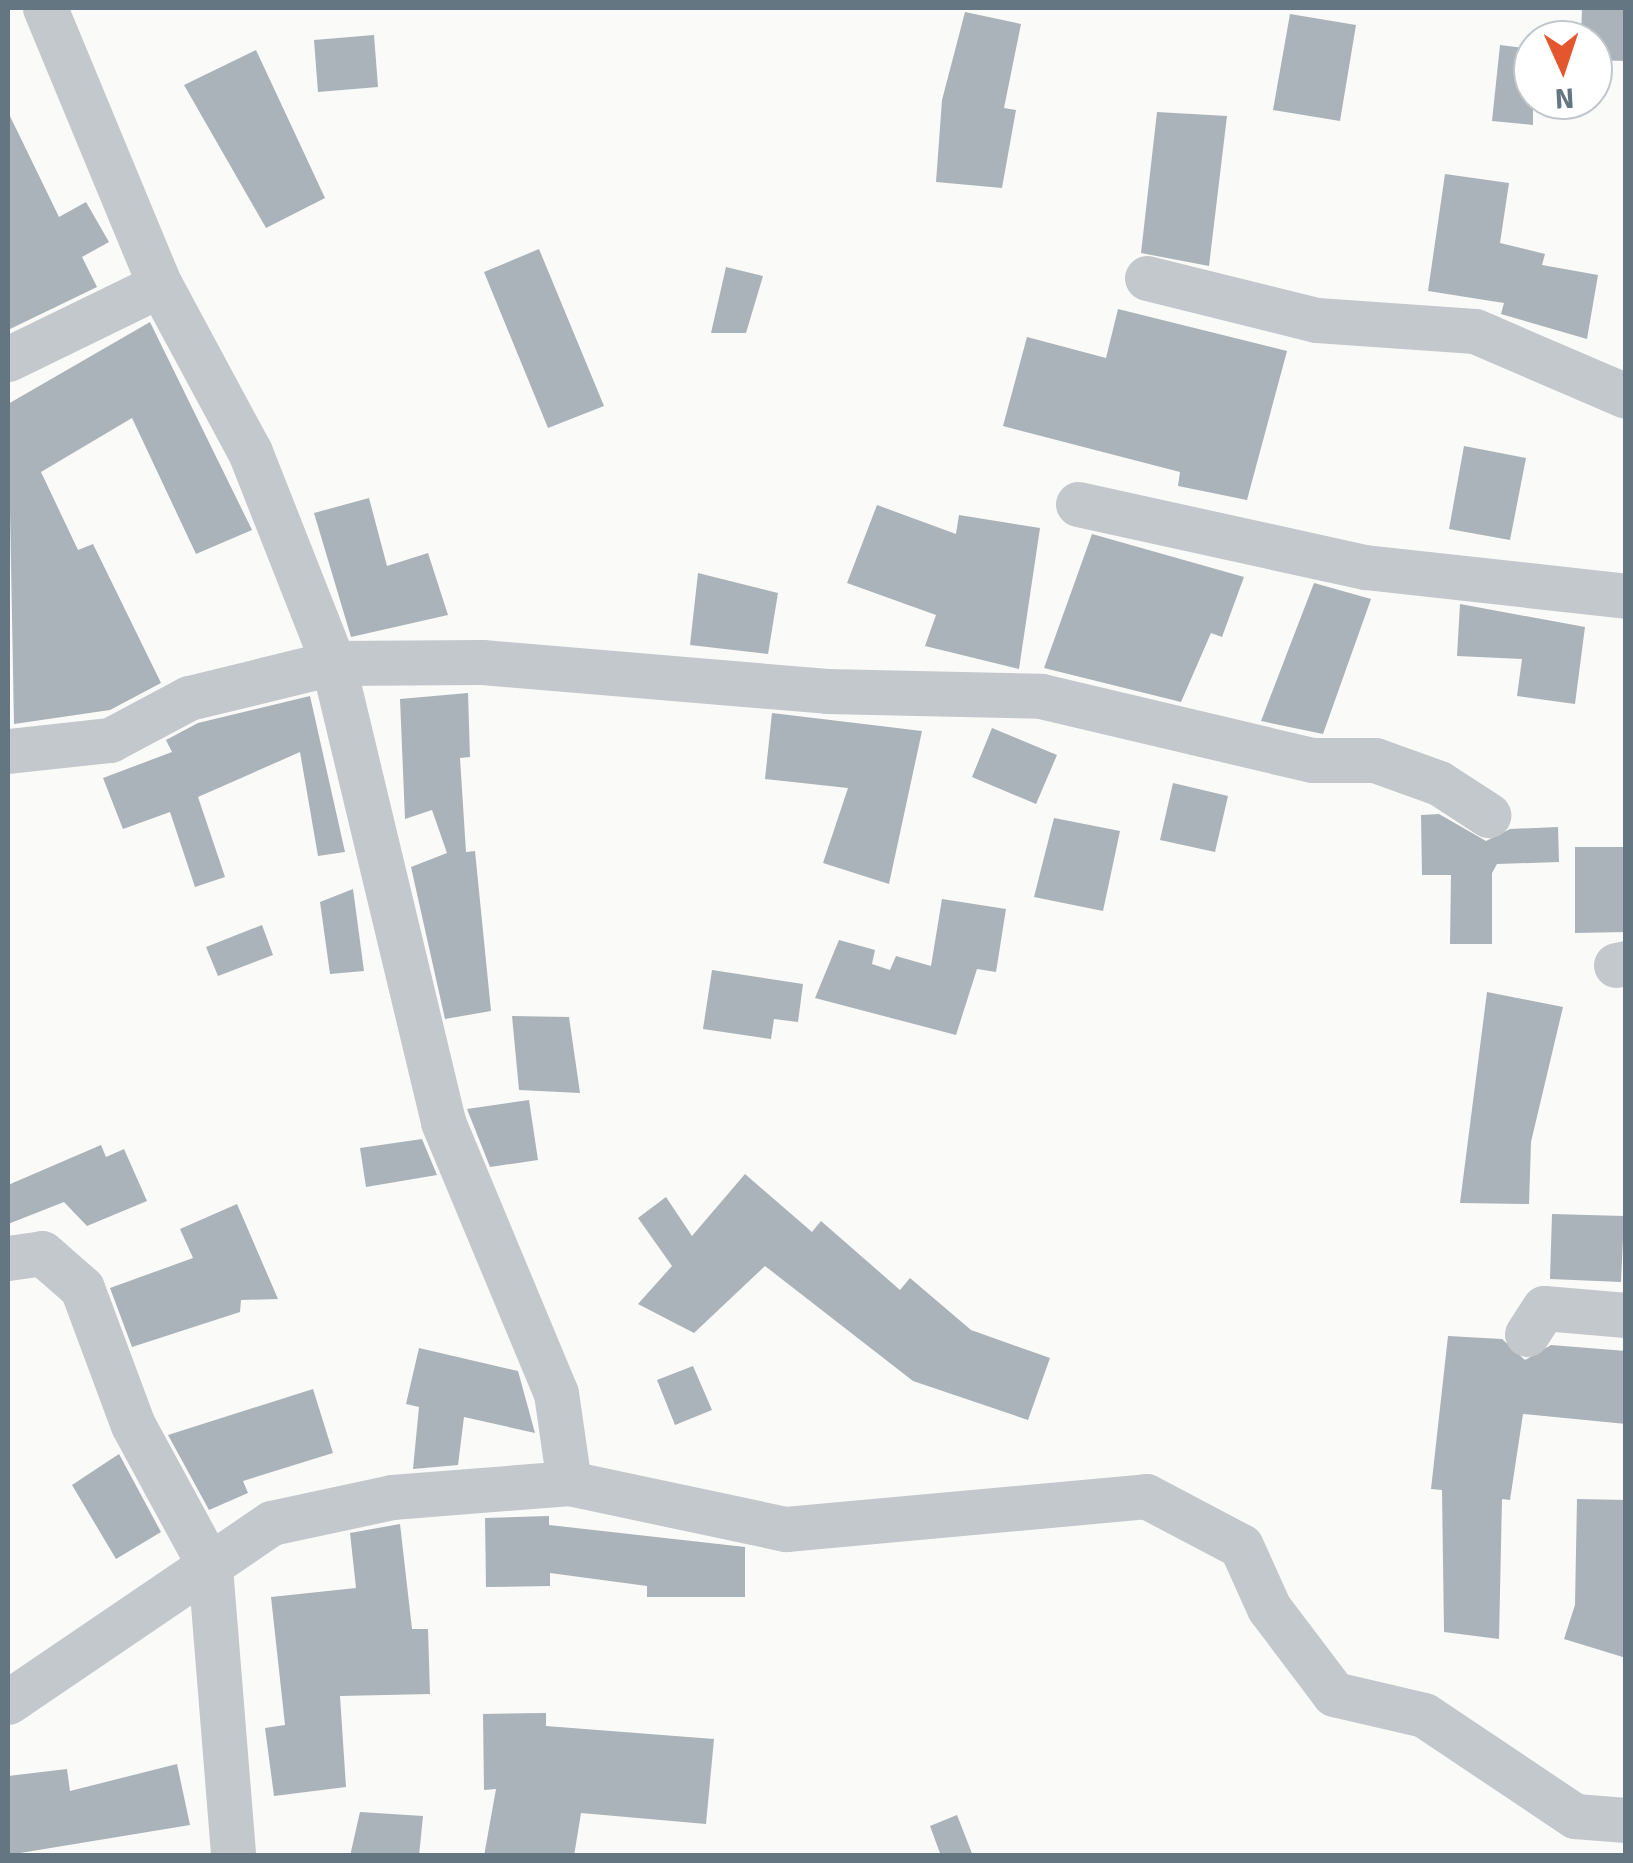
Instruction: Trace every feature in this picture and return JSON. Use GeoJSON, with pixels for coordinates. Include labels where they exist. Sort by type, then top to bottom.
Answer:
{"type":"FeatureCollection","features":[{"type":"Feature","properties":{"kind":"street"},"geometry":{"type":"LineString","coordinates":[[45,8],[160,285],[250,452],[333,663],[442,1122],[556,1393],[569,1482]]}},
{"type":"Feature","properties":{"kind":"street"},"geometry":{"type":"LineString","coordinates":[[1147,278],[1317,320],[1475,331],[1626,396]]}},
{"type":"Feature","properties":{"kind":"street"},"geometry":{"type":"LineString","coordinates":[[8,358],[160,285]]}},
{"type":"Feature","properties":{"kind":"street"},"geometry":{"type":"LineString","coordinates":[[1078,504],[1365,567],[1626,596]]}},
{"type":"Feature","properties":{"kind":"street"},"geometry":{"type":"LineString","coordinates":[[8,751],[110,740],[189,698],[333,663],[482,662],[827,691],[1041,696],[1312,760],[1375,760],[1439,783],[1488,815]]}},
{"type":"Feature","properties":{"kind":"street"},"geometry":{"type":"LineString","coordinates":[[8,1258],[42,1253],[82,1288],[133,1425],[210,1567],[232,1856]]}},
{"type":"Feature","properties":{"kind":"street"},"geometry":{"type":"LineString","coordinates":[[1527,1334],[1544,1308],[1626,1315]]}},
{"type":"Feature","properties":{"kind":"street"},"geometry":{"type":"LineString","coordinates":[[8,1702],[270,1523],[392,1497],[569,1482],[786,1529],[1146,1496],[1241,1546],[1269,1608],[1334,1694],[1424,1715],[1574,1816],[1626,1820]]}},
{"type":"Feature","properties":{"kind":"building"},"geometry":{"type":"Polygon","coordinates":[[[1582,8],[1626,8],[1626,61],[1613,61],[1613,20],[1582,20],[1582,8]]]}},
{"type":"Feature","properties":{"kind":"building"},"geometry":{"type":"Polygon","coordinates":[[[965,12],[1021,24],[1004,108],[1016,110],[1002,188],[936,182],[942,100],[965,12]]]}},
{"type":"Feature","properties":{"kind":"building"},"geometry":{"type":"Polygon","coordinates":[[[1290,14],[1356,25],[1340,121],[1273,110],[1290,14]]]}},
{"type":"Feature","properties":{"kind":"building"},"geometry":{"type":"Polygon","coordinates":[[[374,35],[378,87],[318,92],[314,40],[374,35]]]}},
{"type":"Feature","properties":{"kind":"building"},"geometry":{"type":"Polygon","coordinates":[[[1500,45],[1513,47],[1513,120],[1533,120],[1533,125],[1492,121],[1500,45]]]}},
{"type":"Feature","properties":{"kind":"building"},"geometry":{"type":"Polygon","coordinates":[[[256,50],[325,198],[266,228],[184,85],[256,50]]]}},
{"type":"Feature","properties":{"kind":"building"},"geometry":{"type":"Polygon","coordinates":[[[8,112],[59,217],[86,202],[109,242],[82,257],[97,287],[8,330],[8,112]]]}},
{"type":"Feature","properties":{"kind":"building"},"geometry":{"type":"Polygon","coordinates":[[[1157,112],[1227,116],[1209,266],[1141,253],[1157,112]]]}},
{"type":"Feature","properties":{"kind":"building"},"geometry":{"type":"Polygon","coordinates":[[[1445,174],[1509,183],[1500,243],[1545,254],[1542,265],[1598,275],[1587,339],[1501,314],[1504,303],[1428,291],[1445,174]]]}},
{"type":"Feature","properties":{"kind":"building"},"geometry":{"type":"Polygon","coordinates":[[[539,249],[604,406],[548,428],[484,272],[539,249]]]}},
{"type":"Feature","properties":{"kind":"building"},"geometry":{"type":"Polygon","coordinates":[[[726,267],[763,276],[746,333],[711,333],[726,267]]]}},
{"type":"Feature","properties":{"kind":"building"},"geometry":{"type":"Polygon","coordinates":[[[1118,309],[1287,351],[1247,500],[1178,486],[1180,472],[1003,426],[1027,337],[1106,358],[1118,309]]]}},
{"type":"Feature","properties":{"kind":"building"},"geometry":{"type":"Polygon","coordinates":[[[150,322],[252,530],[196,554],[132,418],[41,472],[78,550],[93,544],[161,683],[110,710],[14,724],[8,404],[150,322]]]}},
{"type":"Feature","properties":{"kind":"building"},"geometry":{"type":"Polygon","coordinates":[[[1464,446],[1526,458],[1510,540],[1449,529],[1464,446]]]}},
{"type":"Feature","properties":{"kind":"building"},"geometry":{"type":"Polygon","coordinates":[[[369,498],[387,566],[428,553],[448,615],[351,637],[314,513],[369,498]]]}},
{"type":"Feature","properties":{"kind":"building"},"geometry":{"type":"Polygon","coordinates":[[[877,505],[956,534],[959,515],[1040,528],[1019,669],[925,646],[936,615],[847,583],[877,505]]]}},
{"type":"Feature","properties":{"kind":"building"},"geometry":{"type":"Polygon","coordinates":[[[1092,534],[1244,577],[1222,637],[1211,633],[1181,702],[1044,668],[1092,534]]]}},
{"type":"Feature","properties":{"kind":"building"},"geometry":{"type":"Polygon","coordinates":[[[698,573],[778,593],[768,654],[690,645],[698,573]]]}},
{"type":"Feature","properties":{"kind":"building"},"geometry":{"type":"Polygon","coordinates":[[[1314,583],[1371,599],[1323,734],[1261,721],[1314,583]]]}},
{"type":"Feature","properties":{"kind":"building"},"geometry":{"type":"Polygon","coordinates":[[[1460,604],[1585,627],[1575,704],[1517,696],[1522,659],[1457,656],[1460,604]]]}},
{"type":"Feature","properties":{"kind":"building"},"geometry":{"type":"Polygon","coordinates":[[[468,693],[470,757],[460,758],[466,852],[475,851],[491,1011],[445,1019],[411,867],[447,853],[432,810],[405,819],[400,699],[468,693]]]}},
{"type":"Feature","properties":{"kind":"building"},"geometry":{"type":"Polygon","coordinates":[[[310,696],[345,852],[318,856],[300,752],[198,797],[225,877],[195,887],[170,812],[123,829],[103,778],[172,752],[166,740],[198,723],[310,696]]]}},
{"type":"Feature","properties":{"kind":"building"},"geometry":{"type":"Polygon","coordinates":[[[772,713],[922,731],[889,884],[823,863],[848,788],[765,779],[772,713]]]}},
{"type":"Feature","properties":{"kind":"building"},"geometry":{"type":"Polygon","coordinates":[[[992,728],[1057,755],[1036,804],[972,777],[992,728]]]}},
{"type":"Feature","properties":{"kind":"building"},"geometry":{"type":"Polygon","coordinates":[[[1173,783],[1228,796],[1215,852],[1160,840],[1173,783]]]}},
{"type":"Feature","properties":{"kind":"building"},"geometry":{"type":"Polygon","coordinates":[[[1439,814],[1486,841],[1510,829],[1558,827],[1559,862],[1497,864],[1492,873],[1492,944],[1450,944],[1451,875],[1422,875],[1421,815],[1439,814]]]}},
{"type":"Feature","properties":{"kind":"building"},"geometry":{"type":"Polygon","coordinates":[[[1054,818],[1120,831],[1103,911],[1034,897],[1054,818]]]}},
{"type":"Feature","properties":{"kind":"building"},"geometry":{"type":"Polygon","coordinates":[[[1575,847],[1626,847],[1626,932],[1575,933],[1575,847]]]}},
{"type":"Feature","properties":{"kind":"building"},"geometry":{"type":"Polygon","coordinates":[[[353,889],[364,971],[330,974],[320,902],[353,889]]]}},
{"type":"Feature","properties":{"kind":"building"},"geometry":{"type":"Polygon","coordinates":[[[942,899],[1006,909],[996,972],[977,969],[956,1035],[815,998],[839,940],[875,950],[872,964],[890,970],[896,956],[931,966],[942,899]]]}},
{"type":"Feature","properties":{"kind":"building"},"geometry":{"type":"Polygon","coordinates":[[[262,925],[273,955],[218,976],[206,947],[262,925]]]}},
{"type":"Feature","properties":{"kind":"building"},"geometry":{"type":"Polygon","coordinates":[[[712,970],[803,984],[798,1022],[774,1019],[771,1039],[703,1029],[712,970]]]}},
{"type":"Feature","properties":{"kind":"building"},"geometry":{"type":"Polygon","coordinates":[[[1487,992],[1563,1007],[1531,1142],[1529,1204],[1460,1203],[1487,992]]]}},
{"type":"Feature","properties":{"kind":"building"},"geometry":{"type":"Polygon","coordinates":[[[512,1016],[569,1017],[580,1093],[519,1090],[512,1016]]]}},
{"type":"Feature","properties":{"kind":"building"},"geometry":{"type":"Polygon","coordinates":[[[529,1100],[538,1160],[490,1167],[467,1109],[529,1100]]]}},
{"type":"Feature","properties":{"kind":"building"},"geometry":{"type":"Polygon","coordinates":[[[422,1139],[437,1175],[366,1187],[360,1148],[422,1139]]]}},
{"type":"Feature","properties":{"kind":"building"},"geometry":{"type":"Polygon","coordinates":[[[101,1145],[106,1157],[124,1149],[147,1201],[87,1226],[64,1202],[8,1224],[8,1185],[101,1145]]]}},
{"type":"Feature","properties":{"kind":"building"},"geometry":{"type":"Polygon","coordinates":[[[745,1174],[812,1232],[821,1221],[900,1290],[910,1278],[971,1330],[1050,1358],[1028,1420],[913,1381],[765,1266],[694,1333],[638,1304],[672,1266],[638,1218],[666,1197],[692,1236],[745,1174]]]}},
{"type":"Feature","properties":{"kind":"building"},"geometry":{"type":"Polygon","coordinates":[[[237,1204],[278,1299],[241,1300],[240,1312],[132,1347],[110,1288],[193,1258],[180,1229],[237,1204]]]}},
{"type":"Feature","properties":{"kind":"building"},"geometry":{"type":"Polygon","coordinates":[[[1552,1214],[1624,1216],[1621,1282],[1550,1279],[1552,1214]]]}},
{"type":"Feature","properties":{"kind":"building"},"geometry":{"type":"Polygon","coordinates":[[[1448,1336],[1502,1339],[1525,1360],[1551,1345],[1626,1351],[1626,1424],[1523,1414],[1510,1500],[1502,1499],[1499,1639],[1444,1632],[1442,1490],[1431,1489],[1448,1336]]]}},
{"type":"Feature","properties":{"kind":"building"},"geometry":{"type":"Polygon","coordinates":[[[419,1348],[518,1371],[535,1433],[464,1417],[458,1465],[413,1469],[419,1407],[406,1404],[419,1348]]]}},
{"type":"Feature","properties":{"kind":"building"},"geometry":{"type":"Polygon","coordinates":[[[693,1366],[712,1410],[675,1425],[657,1380],[693,1366]]]}},
{"type":"Feature","properties":{"kind":"building"},"geometry":{"type":"Polygon","coordinates":[[[313,1389],[333,1453],[243,1481],[248,1493],[209,1510],[168,1435],[313,1389]]]}},
{"type":"Feature","properties":{"kind":"building"},"geometry":{"type":"Polygon","coordinates":[[[119,1454],[161,1532],[116,1559],[72,1485],[119,1454]]]}},
{"type":"Feature","properties":{"kind":"building"},"geometry":{"type":"Polygon","coordinates":[[[1577,1499],[1626,1500],[1626,1658],[1564,1639],[1575,1605],[1577,1499]]]}},
{"type":"Feature","properties":{"kind":"building"},"geometry":{"type":"Polygon","coordinates":[[[549,1516],[549,1525],[745,1547],[745,1597],[647,1597],[647,1586],[550,1573],[550,1586],[486,1587],[485,1518],[549,1516]]]}},
{"type":"Feature","properties":{"kind":"building"},"geometry":{"type":"Polygon","coordinates":[[[400,1524],[412,1629],[428,1629],[430,1694],[340,1696],[346,1787],[274,1796],[265,1728],[285,1725],[271,1597],[356,1588],[350,1533],[400,1524]]]}},
{"type":"Feature","properties":{"kind":"building"},"geometry":{"type":"Polygon","coordinates":[[[546,1713],[546,1726],[714,1739],[706,1824],[581,1813],[574,1856],[484,1856],[496,1789],[484,1790],[483,1714],[546,1713]]]}},
{"type":"Feature","properties":{"kind":"building"},"geometry":{"type":"Polygon","coordinates":[[[177,1764],[190,1825],[8,1855],[8,1776],[67,1769],[70,1791],[177,1764]]]}},
{"type":"Feature","properties":{"kind":"building"},"geometry":{"type":"Polygon","coordinates":[[[360,1812],[423,1816],[419,1856],[350,1856],[360,1812]]]}},
{"type":"Feature","properties":{"kind":"building"},"geometry":{"type":"Polygon","coordinates":[[[957,1815],[973,1856],[941,1856],[930,1826],[957,1815]]]}}]}
